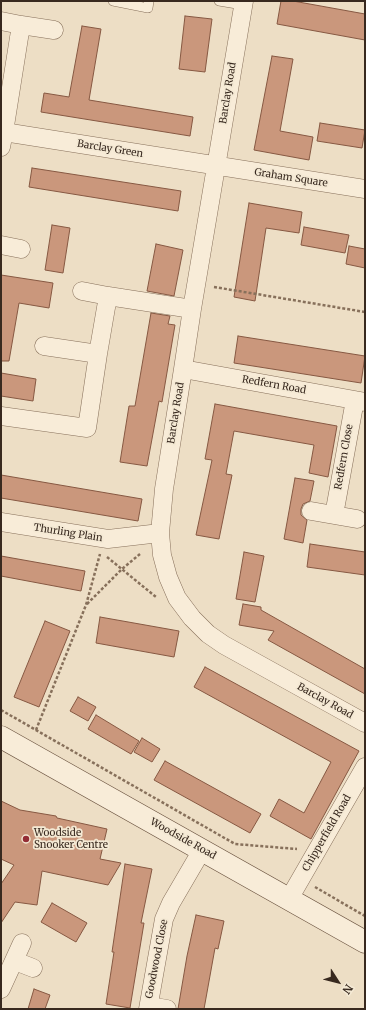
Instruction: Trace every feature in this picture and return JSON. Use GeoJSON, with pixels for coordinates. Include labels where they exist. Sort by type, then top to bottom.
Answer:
{"type":"FeatureCollection","features":[{"type":"Feature","properties":{"kind":"street","name":"Barclay Road"},"geometry":{"type":"LineString","coordinates":[[243,3],[196,284],[184,369],[164,488],[160,533],[162,555],[168,577],[177,598],[192,618],[208,634],[224,645],[365,723]]}},
{"type":"Feature","properties":{"kind":"street"},"geometry":{"type":"LineString","coordinates":[[1,22],[54,30]]}},
{"type":"Feature","properties":{"kind":"street","name":"Barclay Green"},"geometry":{"type":"LineString","coordinates":[[22,25],[2,139],[216,166]]}},
{"type":"Feature","properties":{"kind":"street","name":"Graham Square"},"geometry":{"type":"LineString","coordinates":[[216,166],[365,189]]}},
{"type":"Feature","properties":{"kind":"street"},"geometry":{"type":"LineString","coordinates":[[1,245],[21,249]]}},
{"type":"Feature","properties":{"kind":"street"},"geometry":{"type":"LineString","coordinates":[[82,291],[192,309]]}},
{"type":"Feature","properties":{"kind":"street"},"geometry":{"type":"LineString","coordinates":[[1,416],[87,428],[108,296]]}},
{"type":"Feature","properties":{"kind":"street"},"geometry":{"type":"LineString","coordinates":[[44,346],[98,354]]}},
{"type":"Feature","properties":{"kind":"street","name":"Redfern Road"},"geometry":{"type":"LineString","coordinates":[[184,369],[360,401]]}},
{"type":"Feature","properties":{"kind":"street","name":"Redfern Close"},"geometry":{"type":"LineString","coordinates":[[334,515],[360,401]]}},
{"type":"Feature","properties":{"kind":"street"},"geometry":{"type":"LineString","coordinates":[[311,511],[356,519]]}},
{"type":"Feature","properties":{"kind":"street","name":"Thurling Plain"},"geometry":{"type":"LineString","coordinates":[[1,522],[108,539],[160,533]]}},
{"type":"Feature","properties":{"kind":"street","name":"Woodside Road"},"geometry":{"type":"LineString","coordinates":[[1,737],[365,942]]}},
{"type":"Feature","properties":{"kind":"street","name":"Chipperfield Road"},"geometry":{"type":"LineString","coordinates":[[289,899],[365,767]]}},
{"type":"Feature","properties":{"kind":"street","name":"Goodwood Close"},"geometry":{"type":"LineString","coordinates":[[167,1009],[148,1008],[164,919],[171,903],[202,850]]}},
{"type":"Feature","properties":{"kind":"street"},"geometry":{"type":"LineString","coordinates":[[1,989],[22,943]]}},
{"type":"Feature","properties":{"kind":"street"},"geometry":{"type":"LineString","coordinates":[[14,961],[34,968]]}},
{"type":"Feature","properties":{"kind":"lane"},"geometry":{"type":"LineString","coordinates":[[113,1],[148,8],[149,1]]}},
{"type":"Feature","properties":{"kind":"lane"},"geometry":{"type":"LineString","coordinates":[[219,1],[243,3]]}},
{"type":"Feature","properties":{"kind":"path"},"geometry":{"type":"LineString","coordinates":[[196,284],[365,312]]}},
{"type":"Feature","properties":{"kind":"path"},"geometry":{"type":"LineString","coordinates":[[86,605],[122,569],[146,549],[160,533]]}},
{"type":"Feature","properties":{"kind":"path"},"geometry":{"type":"LineString","coordinates":[[36,730],[86,605],[101,552],[159,599]]}},
{"type":"Feature","properties":{"kind":"path"},"geometry":{"type":"LineString","coordinates":[[1,710],[235,844],[306,850],[316,853]]}},
{"type":"Feature","properties":{"kind":"path"},"geometry":{"type":"LineString","coordinates":[[300,879],[365,916]]}},
{"type":"Feature","properties":{"kind":"building"},"geometry":{"type":"Polygon","coordinates":[[[281,1],[293,1],[365,14],[365,40],[277,24],[281,1]]]}},
{"type":"Feature","properties":{"kind":"building"},"geometry":{"type":"Polygon","coordinates":[[[185,16],[212,19],[205,72],[179,69],[185,16]]]}},
{"type":"Feature","properties":{"kind":"building"},"geometry":{"type":"Polygon","coordinates":[[[82,26],[101,29],[89,100],[193,117],[190,136],[41,112],[44,93],[69,97],[82,26]]]}},
{"type":"Feature","properties":{"kind":"building"},"geometry":{"type":"Polygon","coordinates":[[[272,56],[293,59],[280,131],[313,137],[309,160],[254,150],[272,56]]]}},
{"type":"Feature","properties":{"kind":"building"},"geometry":{"type":"Polygon","coordinates":[[[320,123],[365,130],[362,148],[317,141],[320,123]]]}},
{"type":"Feature","properties":{"kind":"building"},"geometry":{"type":"Polygon","coordinates":[[[32,168],[181,191],[178,211],[29,187],[32,168]]]}},
{"type":"Feature","properties":{"kind":"building"},"geometry":{"type":"Polygon","coordinates":[[[249,203],[302,212],[299,233],[266,228],[255,301],[234,297],[249,203]]]}},
{"type":"Feature","properties":{"kind":"building"},"geometry":{"type":"Polygon","coordinates":[[[52,225],[70,228],[63,273],[45,270],[52,225]]]}},
{"type":"Feature","properties":{"kind":"building"},"geometry":{"type":"Polygon","coordinates":[[[304,227],[349,235],[345,253],[301,245],[304,227]]]}},
{"type":"Feature","properties":{"kind":"building"},"geometry":{"type":"Polygon","coordinates":[[[156,244],[183,250],[174,296],[147,291],[156,244]]]}},
{"type":"Feature","properties":{"kind":"building"},"geometry":{"type":"Polygon","coordinates":[[[349,246],[365,249],[365,268],[346,264],[349,246]]]}},
{"type":"Feature","properties":{"kind":"building"},"geometry":{"type":"Polygon","coordinates":[[[1,275],[53,283],[49,308],[19,303],[9,361],[1,361],[1,275]]]}},
{"type":"Feature","properties":{"kind":"building"},"geometry":{"type":"Polygon","coordinates":[[[151,313],[170,316],[168,324],[175,325],[162,402],[159,401],[147,466],[120,462],[129,406],[135,406],[151,313]]]}},
{"type":"Feature","properties":{"kind":"building"},"geometry":{"type":"Polygon","coordinates":[[[238,336],[365,356],[361,383],[234,363],[238,336]]]}},
{"type":"Feature","properties":{"kind":"building"},"geometry":{"type":"Polygon","coordinates":[[[1,373],[36,379],[33,401],[1,396],[1,373]]]}},
{"type":"Feature","properties":{"kind":"building"},"geometry":{"type":"Polygon","coordinates":[[[215,404],[337,426],[328,477],[309,473],[314,445],[234,431],[226,474],[232,475],[219,539],[196,535],[212,460],[205,459],[215,404]]]}},
{"type":"Feature","properties":{"kind":"building"},"geometry":{"type":"Polygon","coordinates":[[[1,475],[142,499],[138,521],[1,498],[1,475]]]}},
{"type":"Feature","properties":{"kind":"building"},"geometry":{"type":"Polygon","coordinates":[[[295,478],[314,481],[310,501],[303,504],[301,509],[301,515],[307,520],[303,543],[284,539],[295,478]]]}},
{"type":"Feature","properties":{"kind":"building"},"geometry":{"type":"Polygon","coordinates":[[[310,544],[365,552],[365,575],[307,567],[310,544]]]}},
{"type":"Feature","properties":{"kind":"building"},"geometry":{"type":"Polygon","coordinates":[[[244,552],[264,556],[255,602],[236,599],[244,552]]]}},
{"type":"Feature","properties":{"kind":"building"},"geometry":{"type":"Polygon","coordinates":[[[1,556],[85,571],[81,591],[1,576],[1,556]]]}},
{"type":"Feature","properties":{"kind":"building"},"geometry":{"type":"Polygon","coordinates":[[[243,604],[261,607],[261,610],[365,669],[365,694],[268,640],[274,631],[239,625],[243,604]]]}},
{"type":"Feature","properties":{"kind":"building"},"geometry":{"type":"Polygon","coordinates":[[[100,617],[179,631],[174,657],[96,643],[100,617]]]}},
{"type":"Feature","properties":{"kind":"building"},"geometry":{"type":"Polygon","coordinates":[[[45,621],[70,631],[39,707],[14,697],[45,621]]]}},
{"type":"Feature","properties":{"kind":"building"},"geometry":{"type":"Polygon","coordinates":[[[205,667],[359,751],[311,839],[270,816],[279,799],[304,813],[331,762],[194,687],[205,667]]]}},
{"type":"Feature","properties":{"kind":"building"},"geometry":{"type":"Polygon","coordinates":[[[78,697],[96,707],[88,721],[70,711],[78,697]]]}},
{"type":"Feature","properties":{"kind":"building"},"geometry":{"type":"Polygon","coordinates":[[[96,715],[139,741],[131,754],[88,729],[96,715]]]}},
{"type":"Feature","properties":{"kind":"building"},"geometry":{"type":"Polygon","coordinates":[[[142,738],[160,749],[152,762],[134,752],[142,738]]]}},
{"type":"Feature","properties":{"kind":"building"},"geometry":{"type":"Polygon","coordinates":[[[165,761],[261,814],[250,833],[154,780],[165,761]]]}},
{"type":"Feature","properties":{"kind":"building"},"geometry":{"type":"Polygon","coordinates":[[[1,801],[20,810],[56,816],[57,818],[107,829],[100,859],[121,863],[108,885],[42,871],[37,905],[15,902],[1,923],[1,884],[14,865],[1,859],[1,801]]]}},
{"type":"Feature","properties":{"kind":"building"},"geometry":{"type":"Polygon","coordinates":[[[125,864],[152,869],[141,923],[144,923],[130,1008],[106,1004],[125,864]]]}},
{"type":"Feature","properties":{"kind":"building"},"geometry":{"type":"Polygon","coordinates":[[[52,903],[87,923],[76,942],[41,922],[52,903]]]}},
{"type":"Feature","properties":{"kind":"building"},"geometry":{"type":"Polygon","coordinates":[[[196,915],[224,921],[218,949],[215,948],[204,1009],[178,1009],[187,956],[196,915]]]}},
{"type":"Feature","properties":{"kind":"building"},"geometry":{"type":"Polygon","coordinates":[[[34,989],[50,995],[45,1009],[28,1009],[34,989]]]}},
{"type":"Feature","properties":{"kind":"place","name":"Woodside Snooker Centre"},"geometry":{"type":"Point","coordinates":[26,839]}}]}
